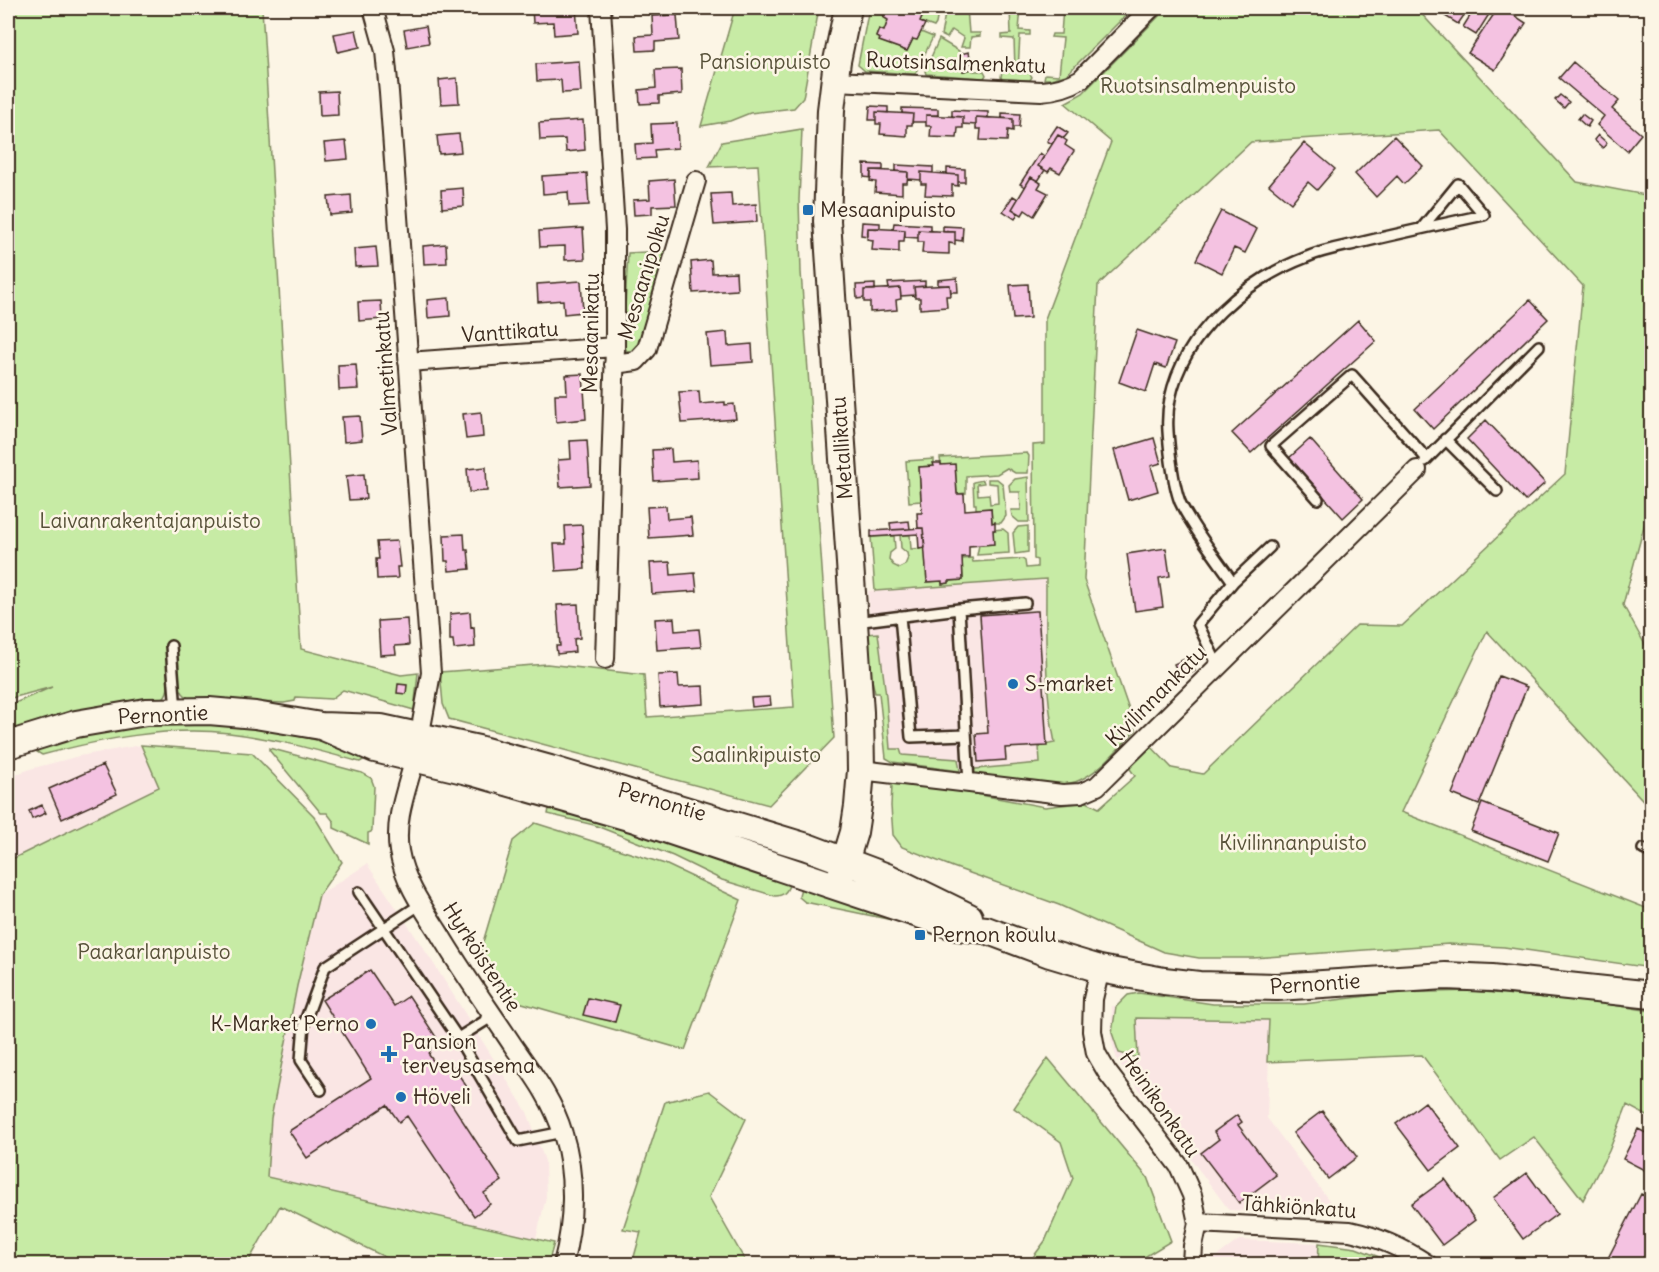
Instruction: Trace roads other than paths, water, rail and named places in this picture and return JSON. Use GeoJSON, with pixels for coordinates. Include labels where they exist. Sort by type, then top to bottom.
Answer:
{"type":"FeatureCollection","features":[{"type":"Feature","properties":{"kind":"street","name":"Valmetinkatu"},"geometry":{"type":"LineString","coordinates":[[373,8],[385,51],[431,673],[417,748]]}},
{"type":"Feature","properties":{"kind":"street","name":"Mesaanikatu"},"geometry":{"type":"LineString","coordinates":[[601,8],[615,230],[614,356],[605,659]]}},
{"type":"Feature","properties":{"kind":"street","name":"Metallikatu"},"geometry":{"type":"LineString","coordinates":[[838,886],[856,822],[861,770],[827,221],[831,110],[848,8]]}},
{"type":"Feature","properties":{"kind":"street","name":"Ruotsinsalmenkatu"},"geometry":{"type":"LineString","coordinates":[[835,81],[1041,92],[1056,90],[1081,79],[1151,8]]}},
{"type":"Feature","properties":{"kind":"street","name":"Mesaanipolku"},"geometry":{"type":"LineString","coordinates":[[614,356],[636,362],[647,349],[696,181]]}},
{"type":"Feature","properties":{"kind":"street","name":"Vanttikatu"},"geometry":{"type":"LineString","coordinates":[[408,362],[614,356]]}},
{"type":"Feature","properties":{"kind":"street","name":"Kivilinnankatu"},"geometry":{"type":"LineString","coordinates":[[861,770],[1062,794],[1081,793],[1097,786],[1422,464]]}},
{"type":"Feature","properties":{"kind":"street","name":"Pernontie"},"geometry":{"type":"LineString","coordinates":[[8,745],[76,724],[146,712],[176,711],[255,715],[321,726],[355,742],[417,748],[478,749],[712,817],[846,861],[887,877],[967,915],[986,930]]}},
{"type":"Feature","properties":{"kind":"street","name":"Pernontie"},"geometry":{"type":"LineString","coordinates":[[417,748],[472,772],[601,809],[957,927],[986,930],[1050,954],[1100,969],[1164,981],[1232,987],[1277,987],[1446,976],[1492,978],[1652,995]]}},
{"type":"Feature","properties":{"kind":"street","name":"Hyrköistentie"},"geometry":{"type":"LineString","coordinates":[[417,748],[400,810],[398,834],[403,867],[421,904],[455,960],[544,1091],[563,1132],[570,1167],[572,1193],[569,1236],[563,1264]]}},
{"type":"Feature","properties":{"kind":"street","name":"Heinikonkatu"},"geometry":{"type":"LineString","coordinates":[[1100,969],[1093,999],[1092,1031],[1096,1053],[1107,1072],[1179,1167],[1192,1195],[1198,1222],[1192,1264]]}},
{"type":"Feature","properties":{"kind":"street","name":"Tähkiönkatu"},"geometry":{"type":"LineString","coordinates":[[1198,1222],[1350,1231],[1370,1235],[1427,1264]]}},
{"type":"Feature","properties":{"kind":"lane"},"geometry":{"type":"LineString","coordinates":[[1233,582],[1187,514],[1175,486],[1168,438],[1168,418],[1173,386],[1182,366],[1197,340],[1216,317],[1250,286],[1272,272],[1308,256],[1484,215],[1458,184],[1422,228]]}},
{"type":"Feature","properties":{"kind":"lane"},"geometry":{"type":"LineString","coordinates":[[1318,500],[1271,446],[1352,375],[1422,464],[1539,346]]}},
{"type":"Feature","properties":{"kind":"lane"},"geometry":{"type":"LineString","coordinates":[[1445,439],[1497,491]]}},
{"type":"Feature","properties":{"kind":"lane"},"geometry":{"type":"LineString","coordinates":[[1218,666],[1198,624],[1233,582],[1270,547]]}},
{"type":"Feature","properties":{"kind":"lane"},"geometry":{"type":"LineString","coordinates":[[853,622],[1025,603]]}},
{"type":"Feature","properties":{"kind":"lane"},"geometry":{"type":"LineString","coordinates":[[959,609],[969,783]]}},
{"type":"Feature","properties":{"kind":"lane"},"geometry":{"type":"LineString","coordinates":[[900,616],[910,738],[966,735]]}},
{"type":"Feature","properties":{"kind":"lane"},"geometry":{"type":"LineString","coordinates":[[171,646],[176,711]]}},
{"type":"Feature","properties":{"kind":"lane"},"geometry":{"type":"LineString","coordinates":[[359,892],[458,1038],[518,1142],[563,1132]]}},
{"type":"Feature","properties":{"kind":"lane"},"geometry":{"type":"LineString","coordinates":[[321,1090],[301,1059],[304,1024],[325,968],[421,904]]}},
{"type":"Feature","properties":{"kind":"lane"},"geometry":{"type":"LineString","coordinates":[[458,1038],[493,1016]]}},
{"type":"Feature","properties":{"kind":"place","name":"Mesaanipuisto"},"geometry":{"type":"Point","coordinates":[808,210]}},
{"type":"Feature","properties":{"kind":"place","name":"S-market"},"geometry":{"type":"Point","coordinates":[1013,684]}},
{"type":"Feature","properties":{"kind":"place","name":"Pernon koulu"},"geometry":{"type":"Point","coordinates":[920,935]}},
{"type":"Feature","properties":{"kind":"place","name":"K-Market Perno"},"geometry":{"type":"Point","coordinates":[371,1024]}},
{"type":"Feature","properties":{"kind":"place","name":"Pansion terveysasema"},"geometry":{"type":"Point","coordinates":[389,1054]}},
{"type":"Feature","properties":{"kind":"place","name":"Höveli"},"geometry":{"type":"Point","coordinates":[401,1097]}},
{"type":"Feature","properties":{"kind":"park label","name":"Pansionpuisto"},"geometry":{"type":"Point","coordinates":[765,62]}},
{"type":"Feature","properties":{"kind":"park label","name":"Ruotsinsalmenpuisto"},"geometry":{"type":"Point","coordinates":[1198,86]}},
{"type":"Feature","properties":{"kind":"park label","name":"Laivanrakentajanpuisto"},"geometry":{"type":"Point","coordinates":[150,521]}},
{"type":"Feature","properties":{"kind":"park label","name":"Saalinkipuisto"},"geometry":{"type":"Point","coordinates":[756,755]}},
{"type":"Feature","properties":{"kind":"park label","name":"Kivilinnanpuisto"},"geometry":{"type":"Point","coordinates":[1293,843]}},
{"type":"Feature","properties":{"kind":"park label","name":"Paakarlanpuisto"},"geometry":{"type":"Point","coordinates":[154,952]}}]}
